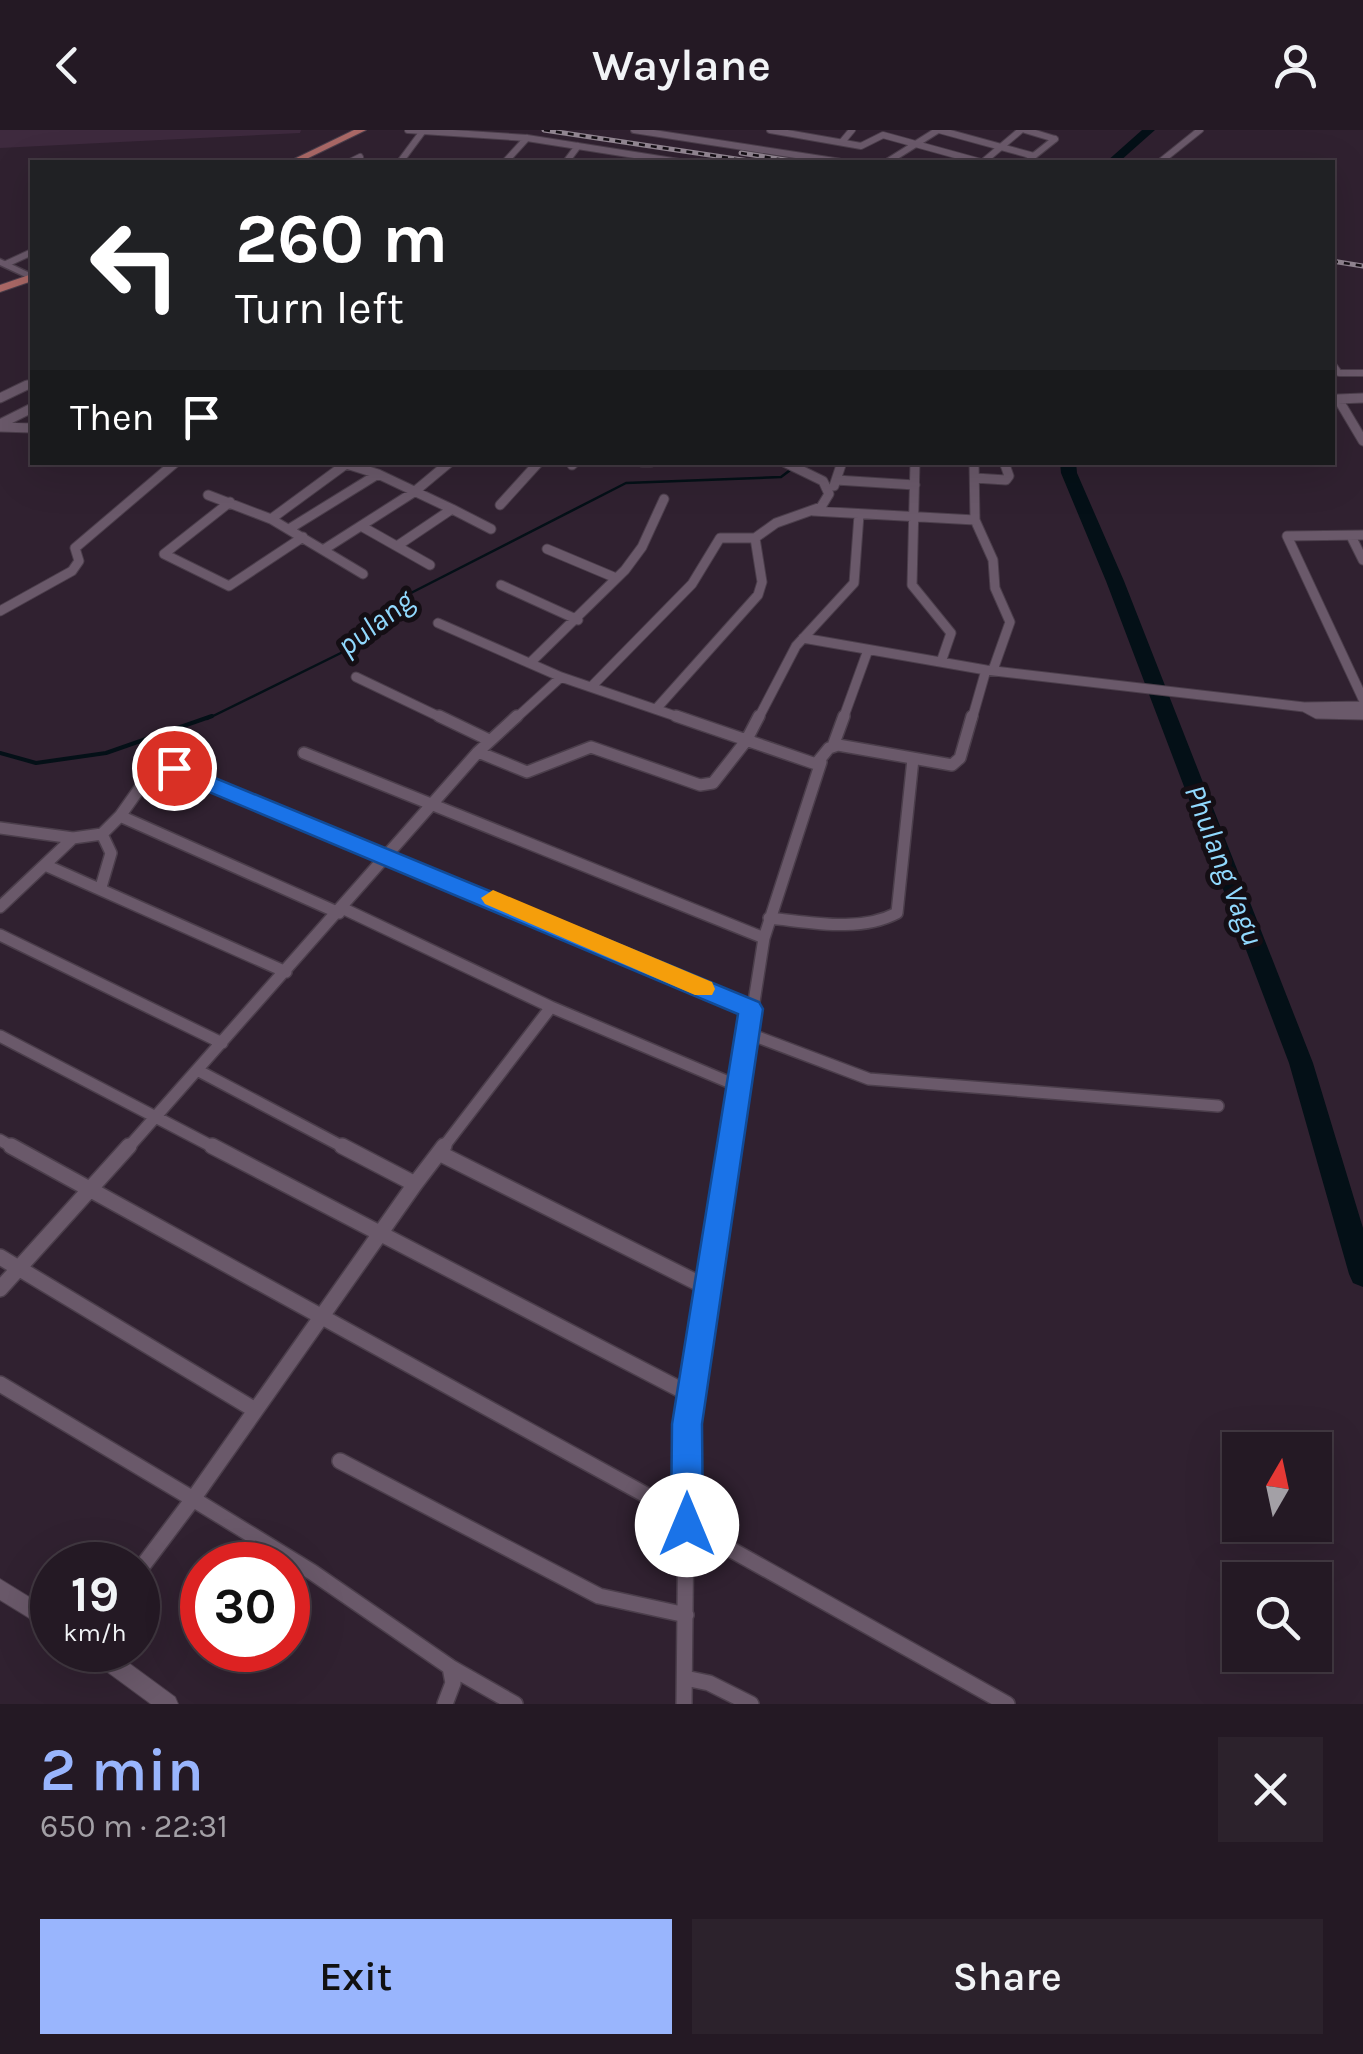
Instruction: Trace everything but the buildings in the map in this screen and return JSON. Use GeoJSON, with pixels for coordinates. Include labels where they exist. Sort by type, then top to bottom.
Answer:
{"type":"FeatureCollection","features":[{"type":"Feature","properties":{"kind":"highway"},"geometry":{"type":"LineString","coordinates":[[297,160],[361,130]]}},
{"type":"Feature","properties":{"kind":"highway"},"geometry":{"type":"LineString","coordinates":[[307,160],[370,130]]}},
{"type":"Feature","properties":{"kind":"highway"},"geometry":{"type":"LineString","coordinates":[[0,292],[29,281]]}},
{"type":"Feature","properties":{"kind":"main road"},"geometry":{"type":"LineString","coordinates":[[2,265],[29,281]]}},
{"type":"Feature","properties":{"kind":"street"},"geometry":{"type":"LineString","coordinates":[[408,130],[528,138],[652,160]]}},
{"type":"Feature","properties":{"kind":"street"},"geometry":{"type":"LineString","coordinates":[[634,130],[826,160]]}},
{"type":"Feature","properties":{"kind":"street"},"geometry":{"type":"LineString","coordinates":[[704,141],[714,130]]}},
{"type":"Feature","properties":{"kind":"street"},"geometry":{"type":"LineString","coordinates":[[770,130],[805,133],[862,146]]}},
{"type":"Feature","properties":{"kind":"street"},"geometry":{"type":"LineString","coordinates":[[842,142],[852,130]]}},
{"type":"Feature","properties":{"kind":"street"},"geometry":{"type":"LineString","coordinates":[[867,130],[974,160]]}},
{"type":"Feature","properties":{"kind":"street"},"geometry":{"type":"LineString","coordinates":[[890,160],[939,130],[1034,156]]}},
{"type":"Feature","properties":{"kind":"street"},"geometry":{"type":"LineString","coordinates":[[984,160],[1023,130],[1055,139],[1029,160]]}},
{"type":"Feature","properties":{"kind":"street"},"geometry":{"type":"LineString","coordinates":[[1162,160],[1200,130]]}},
{"type":"Feature","properties":{"kind":"street"},"geometry":{"type":"LineString","coordinates":[[1173,160],[1210,130]]}},
{"type":"Feature","properties":{"kind":"street"},"geometry":{"type":"LineString","coordinates":[[401,160],[423,131]]}},
{"type":"Feature","properties":{"kind":"street"},"geometry":{"type":"LineString","coordinates":[[788,154],[805,133]]}},
{"type":"Feature","properties":{"kind":"street"},"geometry":{"type":"LineString","coordinates":[[841,160],[883,135]]}},
{"type":"Feature","properties":{"kind":"street"},"geometry":{"type":"LineString","coordinates":[[507,160],[528,138]]}},
{"type":"Feature","properties":{"kind":"street"},"geometry":{"type":"LineString","coordinates":[[568,160],[578,146]]}},
{"type":"Feature","properties":{"kind":"street"},"geometry":{"type":"LineString","coordinates":[[947,160],[954,155]]}},
{"type":"Feature","properties":{"kind":"street"},"geometry":{"type":"LineString","coordinates":[[354,160],[360,157]]}},
{"type":"Feature","properties":{"kind":"street"},"geometry":{"type":"LineString","coordinates":[[2,265],[30,253]]}},
{"type":"Feature","properties":{"kind":"street"},"geometry":{"type":"LineString","coordinates":[[1335,367],[1339,373],[1363,373]]}},
{"type":"Feature","properties":{"kind":"street"},"geometry":{"type":"LineString","coordinates":[[0,398],[30,383]]}},
{"type":"Feature","properties":{"kind":"street"},"geometry":{"type":"LineString","coordinates":[[1363,398],[1338,399],[1363,441]]}},
{"type":"Feature","properties":{"kind":"street"},"geometry":{"type":"LineString","coordinates":[[0,426],[30,409]]}},
{"type":"Feature","properties":{"kind":"street"},"geometry":{"type":"LineString","coordinates":[[0,426],[30,428]]}},
{"type":"Feature","properties":{"kind":"street"},"geometry":{"type":"LineString","coordinates":[[0,612],[72,571],[79,561],[75,548],[172,465]]}},
{"type":"Feature","properties":{"kind":"street"},"geometry":{"type":"LineString","coordinates":[[272,520],[341,465]]}},
{"type":"Feature","properties":{"kind":"street"},"geometry":{"type":"LineString","coordinates":[[349,465],[378,474],[491,529]]}},
{"type":"Feature","properties":{"kind":"street"},"geometry":{"type":"LineString","coordinates":[[323,550],[414,492],[446,465]]}},
{"type":"Feature","properties":{"kind":"street"},"geometry":{"type":"LineString","coordinates":[[500,505],[536,465]]}},
{"type":"Feature","properties":{"kind":"street"},"geometry":{"type":"LineString","coordinates":[[790,465],[823,482],[829,494]]}},
{"type":"Feature","properties":{"kind":"street"},"geometry":{"type":"LineString","coordinates":[[591,687],[692,584],[716,540],[727,536],[755,538],[776,523],[821,507],[841,465]]}},
{"type":"Feature","properties":{"kind":"street"},"geometry":{"type":"LineString","coordinates":[[915,465],[914,590],[946,622],[951,633],[941,662]]}},
{"type":"Feature","properties":{"kind":"street"},"geometry":{"type":"LineString","coordinates":[[832,746],[947,766],[957,763],[1010,622],[994,588],[993,560],[974,520],[974,465]]}},
{"type":"Feature","properties":{"kind":"street"},"geometry":{"type":"LineString","coordinates":[[975,478],[1006,480],[1009,476],[1005,465]]}},
{"type":"Feature","properties":{"kind":"street"},"geometry":{"type":"LineString","coordinates":[[289,530],[378,474]]}},
{"type":"Feature","properties":{"kind":"street"},"geometry":{"type":"LineString","coordinates":[[836,480],[915,485]]}},
{"type":"Feature","properties":{"kind":"street"},"geometry":{"type":"LineString","coordinates":[[208,495],[272,520],[363,574]]}},
{"type":"Feature","properties":{"kind":"street"},"geometry":{"type":"LineString","coordinates":[[530,663],[578,620],[642,547],[664,499]]}},
{"type":"Feature","properties":{"kind":"street"},"geometry":{"type":"LineString","coordinates":[[230,502],[164,554],[229,586],[303,537]]}},
{"type":"Feature","properties":{"kind":"street"},"geometry":{"type":"LineString","coordinates":[[397,546],[452,509]]}},
{"type":"Feature","properties":{"kind":"street"},"geometry":{"type":"LineString","coordinates":[[814,511],[974,520]]}},
{"type":"Feature","properties":{"kind":"street"},"geometry":{"type":"LineString","coordinates":[[478,752],[528,772],[578,749],[592,747],[706,785],[716,780],[746,741],[803,638],[854,583],[858,515]]}},
{"type":"Feature","properties":{"kind":"street"},"geometry":{"type":"LineString","coordinates":[[360,526],[430,565]]}},
{"type":"Feature","properties":{"kind":"street"},"geometry":{"type":"LineString","coordinates":[[803,638],[990,670],[1304,707],[1363,702],[1288,536],[1363,535]]}},
{"type":"Feature","properties":{"kind":"street"},"geometry":{"type":"LineString","coordinates":[[1351,536],[1363,560]]}},
{"type":"Feature","properties":{"kind":"street"},"geometry":{"type":"LineString","coordinates":[[656,709],[758,595],[762,582],[755,538]]}},
{"type":"Feature","properties":{"kind":"street"},"geometry":{"type":"LineString","coordinates":[[547,549],[616,578]]}},
{"type":"Feature","properties":{"kind":"street"},"geometry":{"type":"LineString","coordinates":[[501,584],[578,620]]}},
{"type":"Feature","properties":{"kind":"street"},"geometry":{"type":"LineString","coordinates":[[438,622],[561,677],[810,763],[821,762]]}},
{"type":"Feature","properties":{"kind":"street"},"geometry":{"type":"LineString","coordinates":[[684,1704],[687,1424],[746,1033],[769,918],[821,762],[832,746],[868,650]]}},
{"type":"Feature","properties":{"kind":"street"},"geometry":{"type":"LineString","coordinates":[[356,677],[489,740]]}},
{"type":"Feature","properties":{"kind":"street"},"geometry":{"type":"LineString","coordinates":[[0,1289],[341,911],[430,804],[489,740],[561,677]]}},
{"type":"Feature","properties":{"kind":"street"},"geometry":{"type":"LineString","coordinates":[[1304,707],[1317,714],[1363,716]]}},
{"type":"Feature","properties":{"kind":"street"},"geometry":{"type":"LineString","coordinates":[[304,754],[764,938]]}},
{"type":"Feature","properties":{"kind":"street"},"geometry":{"type":"LineString","coordinates":[[769,918],[846,923],[882,920],[896,913],[913,759]]}},
{"type":"Feature","properties":{"kind":"street"},"geometry":{"type":"LineString","coordinates":[[0,828],[73,838],[102,834],[152,771],[174,768],[751,1009]]}},
{"type":"Feature","properties":{"kind":"street"},"geometry":{"type":"LineString","coordinates":[[120,816],[341,911],[551,1008],[738,1086]]}},
{"type":"Feature","properties":{"kind":"street"},"geometry":{"type":"LineString","coordinates":[[101,888],[111,853],[102,834]]}},
{"type":"Feature","properties":{"kind":"street"},"geometry":{"type":"LineString","coordinates":[[0,907],[73,838]]}},
{"type":"Feature","properties":{"kind":"street"},"geometry":{"type":"LineString","coordinates":[[45,865],[286,972]]}},
{"type":"Feature","properties":{"kind":"street"},"geometry":{"type":"LineString","coordinates":[[0,935],[222,1043]]}},
{"type":"Feature","properties":{"kind":"street"},"geometry":{"type":"LineString","coordinates":[[160,1542],[415,1184],[551,1008]]}},
{"type":"Feature","properties":{"kind":"street"},"geometry":{"type":"LineString","coordinates":[[746,1033],[869,1079],[1218,1106]]}},
{"type":"Feature","properties":{"kind":"street"},"geometry":{"type":"LineString","coordinates":[[0,1036],[692,1395]]}},
{"type":"Feature","properties":{"kind":"street"},"geometry":{"type":"LineString","coordinates":[[197,1070],[415,1184]]}},
{"type":"Feature","properties":{"kind":"street"},"geometry":{"type":"LineString","coordinates":[[0,1140],[322,1314],[1007,1704]]}},
{"type":"Feature","properties":{"kind":"street"},"geometry":{"type":"LineString","coordinates":[[439,1153],[708,1288]]}},
{"type":"Feature","properties":{"kind":"street"},"geometry":{"type":"LineString","coordinates":[[0,1258],[255,1410]]}},
{"type":"Feature","properties":{"kind":"street"},"geometry":{"type":"LineString","coordinates":[[0,1384],[312,1572],[450,1667],[515,1704]]}},
{"type":"Feature","properties":{"kind":"street"},"geometry":{"type":"LineString","coordinates":[[340,1461],[599,1596],[686,1615]]}},
{"type":"Feature","properties":{"kind":"street"},"geometry":{"type":"LineString","coordinates":[[0,1588],[30,1608]]}},
{"type":"Feature","properties":{"kind":"street"},"geometry":{"type":"LineString","coordinates":[[444,1704],[453,1683],[450,1667]]}},
{"type":"Feature","properties":{"kind":"street"},"geometry":{"type":"LineString","coordinates":[[124,1672],[168,1704]]}},
{"type":"Feature","properties":{"kind":"street"},"geometry":{"type":"LineString","coordinates":[[686,1678],[709,1683],[751,1704]]}},
{"type":"Feature","properties":{"kind":"shaded area"},"geometry":{"type":"Polygon","coordinates":[[[0,130],[301,130],[0,148],[0,130]]]}},
{"type":"Feature","properties":{"kind":"waterway","name":"Phulang Vagu"},"geometry":{"type":"LineString","coordinates":[[1114,160],[1149,130]]}},
{"type":"Feature","properties":{"kind":"waterway","name":"pulang"},"geometry":{"type":"LineString","coordinates":[[207,719],[353,647],[407,595],[626,483],[781,477],[797,465]]}},
{"type":"Feature","properties":{"kind":"waterway","name":"Phulang Vagu"},"geometry":{"type":"LineString","coordinates":[[1068,465],[1301,1063],[1363,1274]]}},
{"type":"Feature","properties":{"kind":"waterway","name":"pulang"},"geometry":{"type":"LineString","coordinates":[[0,753],[36,763],[106,753],[212,716]]}},
{"type":"Feature","properties":{"kind":"railway"},"geometry":{"type":"LineString","coordinates":[[544,130],[743,160]]}},
{"type":"Feature","properties":{"kind":"railway"},"geometry":{"type":"LineString","coordinates":[[741,153],[785,160]]}},
{"type":"Feature","properties":{"kind":"railway"},"geometry":{"type":"LineString","coordinates":[[1335,261],[1363,266]]}},
{"type":"Feature","properties":{"kind":"slow traffic"},"geometry":{"type":"LineString","coordinates":[[493,898],[704,989]]}},
{"type":"Feature","properties":{"kind":"route"},"geometry":{"type":"LineString","coordinates":[[174,768],[751,1009],[687,1424],[687,1525]]}}]}
